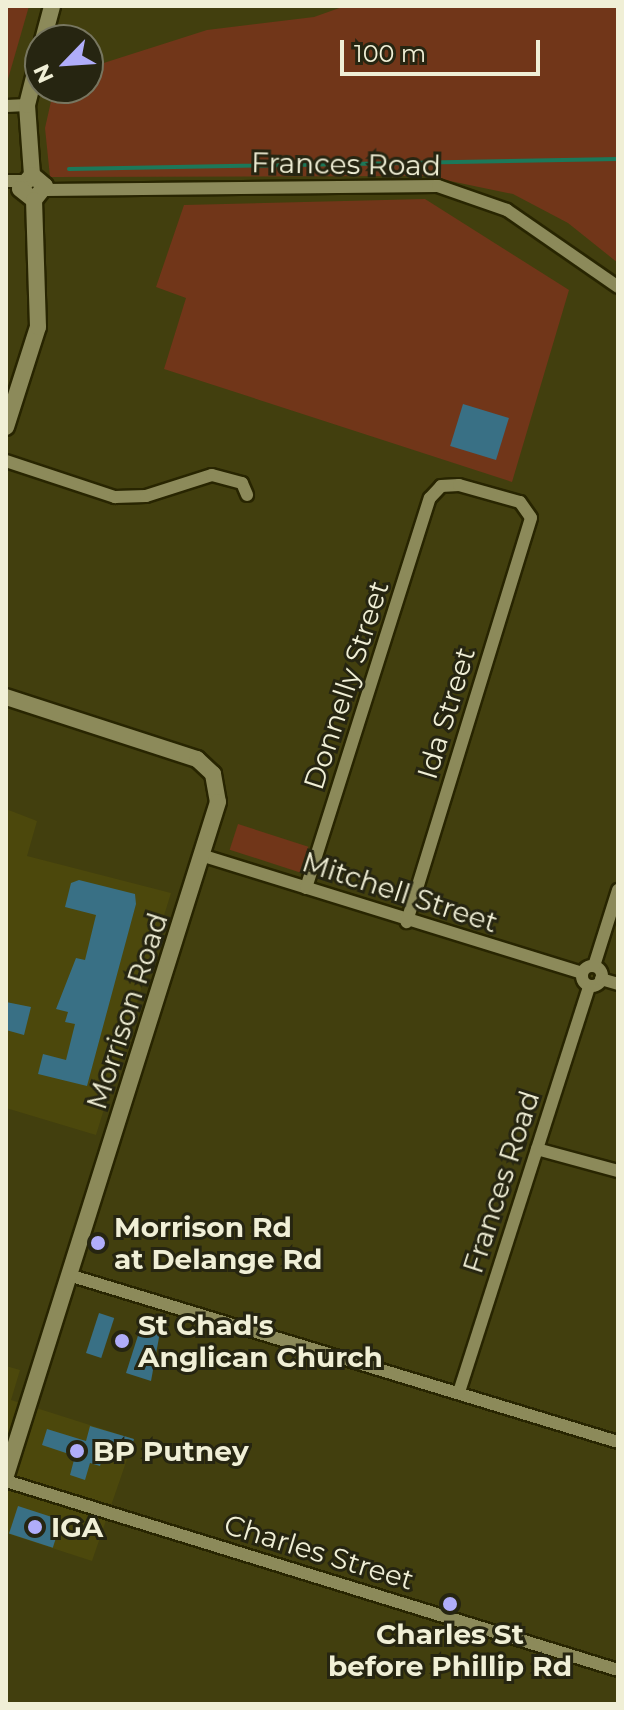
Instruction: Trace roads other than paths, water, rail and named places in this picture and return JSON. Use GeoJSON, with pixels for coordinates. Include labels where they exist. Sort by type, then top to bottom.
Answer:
{"type":"FeatureCollection","features":[{"type":"Feature","properties":{"kind":"street"},"geometry":{"type":"LineString","coordinates":[[6,106],[27,105],[20,179],[39,195],[38,327],[6,427]]}},
{"type":"Feature","properties":{"kind":"street","name":"Frances Road"},"geometry":{"type":"LineString","coordinates":[[39,195],[438,186],[507,210],[618,287]]}},
{"type":"Feature","properties":{"kind":"street"},"geometry":{"type":"LineString","coordinates":[[6,461],[115,497],[226,475],[247,495]]}},
{"type":"Feature","properties":{"kind":"street","name":"Donnelly Street"},"geometry":{"type":"LineString","coordinates":[[306,888],[430,498],[441,486],[459,485],[520,502],[531,518]]}},
{"type":"Feature","properties":{"kind":"street","name":"Ida Street"},"geometry":{"type":"LineString","coordinates":[[407,922],[531,518]]}},
{"type":"Feature","properties":{"kind":"street","name":"Morrison Road"},"geometry":{"type":"LineString","coordinates":[[6,697],[205,765],[218,802],[204,856],[6,1478]]}},
{"type":"Feature","properties":{"kind":"street","name":"Mitchell Street"},"geometry":{"type":"LineString","coordinates":[[204,856],[407,922],[588,970]]}},
{"type":"Feature","properties":{"kind":"street"},"geometry":{"type":"LineString","coordinates":[[601,979],[589,986],[588,970],[618,890]]}},
{"type":"Feature","properties":{"kind":"street"},"geometry":{"type":"LineString","coordinates":[[588,970],[601,979],[618,984]]}},
{"type":"Feature","properties":{"kind":"street","name":"Frances Road"},"geometry":{"type":"LineString","coordinates":[[459,1392],[589,986]]}},
{"type":"Feature","properties":{"kind":"street"},"geometry":{"type":"LineString","coordinates":[[537,1149],[618,1171]]}},
{"type":"Feature","properties":{"kind":"street"},"geometry":{"type":"LineString","coordinates":[[72,1276],[618,1442]]}},
{"type":"Feature","properties":{"kind":"street","name":"Charles Street"},"geometry":{"type":"LineString","coordinates":[[6,1478],[618,1670]]}},
{"type":"Feature","properties":{"kind":"waterway"},"geometry":{"type":"LineString","coordinates":[[69,169],[618,159]]}},
{"type":"Feature","properties":{"kind":"place","name":"Morrison Rd at Delange Rd"},"geometry":{"type":"Point","coordinates":[98,1243]}},
{"type":"Feature","properties":{"kind":"place","name":"St Chad's Anglican Church"},"geometry":{"type":"Point","coordinates":[122,1341]}},
{"type":"Feature","properties":{"kind":"place","name":"BP Putney"},"geometry":{"type":"Point","coordinates":[77,1451]}},
{"type":"Feature","properties":{"kind":"place","name":"IGA"},"geometry":{"type":"Point","coordinates":[35,1527]}},
{"type":"Feature","properties":{"kind":"place","name":"Charles St before Phillip Rd"},"geometry":{"type":"Point","coordinates":[450,1604]}}]}
